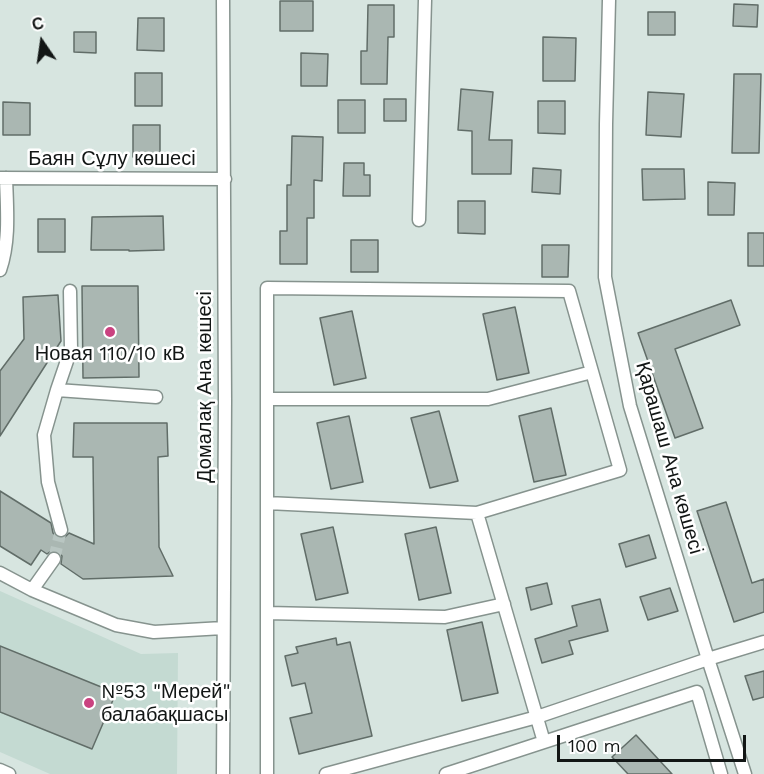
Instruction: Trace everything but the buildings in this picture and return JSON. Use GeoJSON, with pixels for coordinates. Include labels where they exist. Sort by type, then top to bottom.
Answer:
{"type":"FeatureCollection","features":[{"type":"Feature","properties":{"kind":"street","name":"Домалақ Ана көшесі"},"geometry":{"type":"LineString","coordinates":[[223,0],[225,179],[223,774]]}},
{"type":"Feature","properties":{"kind":"street"},"geometry":{"type":"LineString","coordinates":[[419,220],[425,0]]}},
{"type":"Feature","properties":{"kind":"street","name":"Қарашаш Ана көшесі"},"geometry":{"type":"LineString","coordinates":[[609,0],[605,278],[630,406],[745,774]]}},
{"type":"Feature","properties":{"kind":"street","name":"Баян Сұлу көшесі"},"geometry":{"type":"LineString","coordinates":[[3,178],[225,179]]}},
{"type":"Feature","properties":{"kind":"street"},"geometry":{"type":"LineString","coordinates":[[0,270],[5,256],[8,222],[3,178]]}},
{"type":"Feature","properties":{"kind":"street"},"geometry":{"type":"LineString","coordinates":[[267,503],[477,513],[620,470],[569,291],[267,288],[267,399],[267,503],[267,774]]}},
{"type":"Feature","properties":{"kind":"street"},"geometry":{"type":"LineString","coordinates":[[61,530],[48,482],[44,435],[70,349],[70,291]]}},
{"type":"Feature","properties":{"kind":"street"},"geometry":{"type":"LineString","coordinates":[[267,399],[488,399],[592,372]]}},
{"type":"Feature","properties":{"kind":"street"},"geometry":{"type":"LineString","coordinates":[[57,390],[156,397]]}},
{"type":"Feature","properties":{"kind":"street"},"geometry":{"type":"LineString","coordinates":[[477,513],[544,742]]}},
{"type":"Feature","properties":{"kind":"street"},"geometry":{"type":"LineString","coordinates":[[32,590],[54,559]]}},
{"type":"Feature","properties":{"kind":"street"},"geometry":{"type":"LineString","coordinates":[[0,573],[32,590],[116,625],[154,632],[223,628]]}},
{"type":"Feature","properties":{"kind":"street"},"geometry":{"type":"LineString","coordinates":[[267,613],[445,617],[504,604]]}},
{"type":"Feature","properties":{"kind":"street"},"geometry":{"type":"LineString","coordinates":[[326,774],[537,717],[764,642]]}},
{"type":"Feature","properties":{"kind":"street"},"geometry":{"type":"LineString","coordinates":[[446,774],[697,692],[722,774]]}},
{"type":"Feature","properties":{"kind":"street"},"geometry":{"type":"LineString","coordinates":[[0,770],[9,774]]}},
{"type":"Feature","properties":{"kind":"shaded area","name":"№53 \"Мерей\" балабақшасы"},"geometry":{"type":"Polygon","coordinates":[[[0,591],[141,654],[178,653],[177,774],[50,774],[0,752],[0,591]]]}},
{"type":"Feature","properties":{"kind":"tunnel"},"geometry":{"type":"LineString","coordinates":[[54,559],[61,530]]}},
{"type":"Feature","properties":{"kind":"place","name":"Новая 110/10 кВ"},"geometry":{"type":"Point","coordinates":[110,332]}},
{"type":"Feature","properties":{"kind":"place","name":"№53 \"Мерей\" балабақшасы"},"geometry":{"type":"Point","coordinates":[89,703]}}]}
